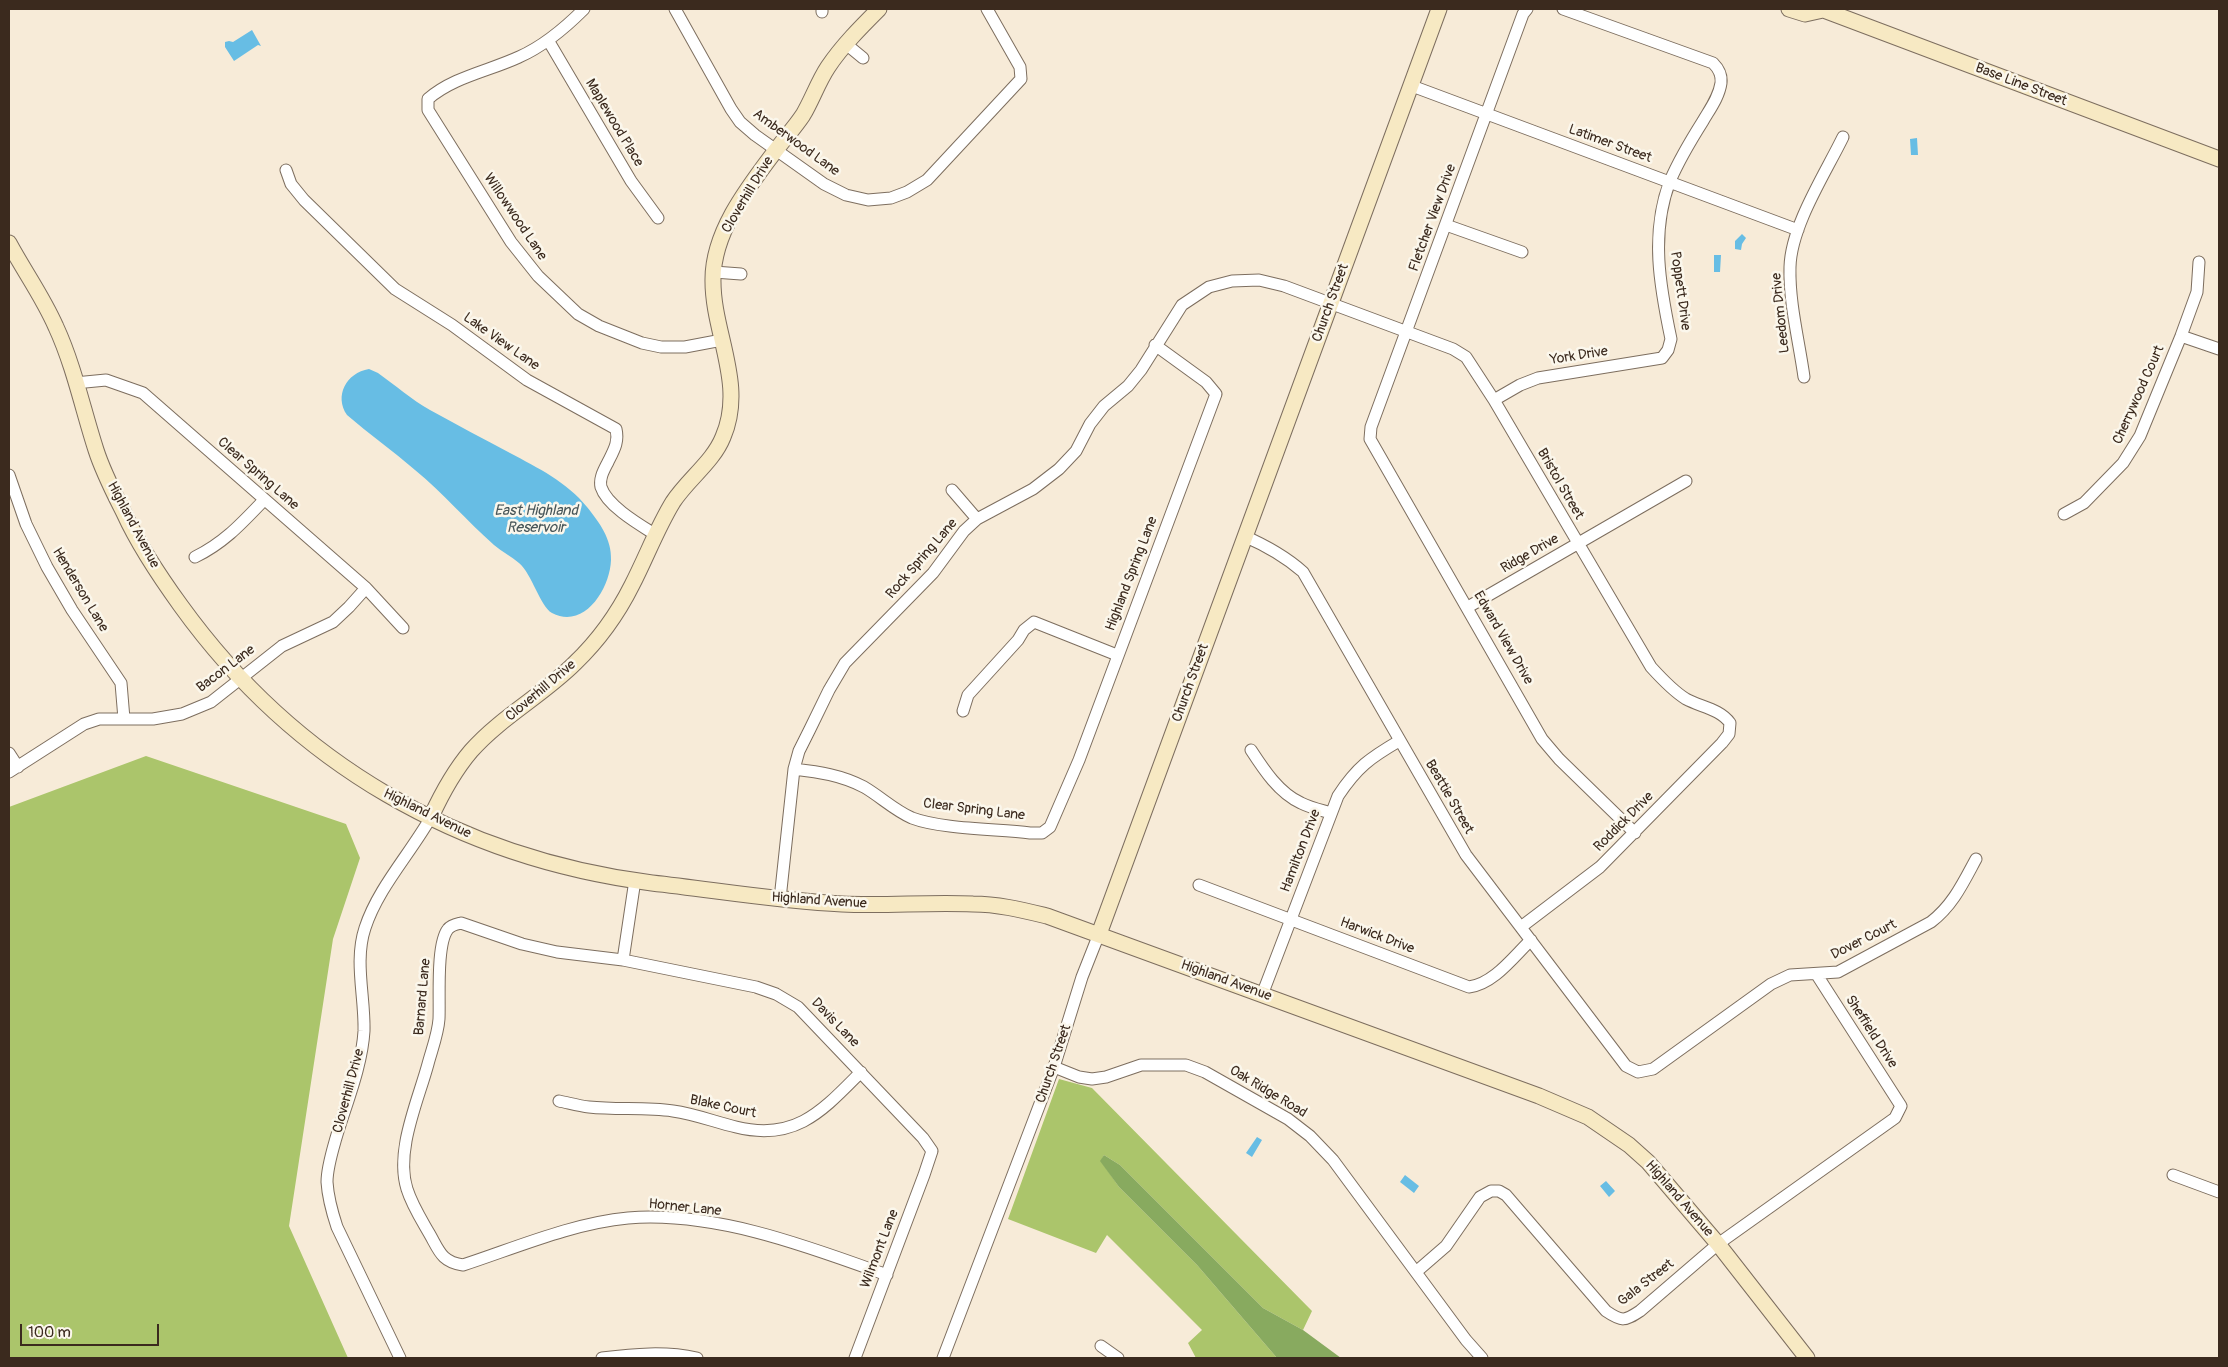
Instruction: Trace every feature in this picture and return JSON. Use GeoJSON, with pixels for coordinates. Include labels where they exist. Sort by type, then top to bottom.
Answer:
{"type":"FeatureCollection","features":[{"type":"Feature","properties":{"kind":"main road","name":"Cloverhill Drive"},"geometry":{"type":"LineString","coordinates":[[431,817],[448,782],[472,751],[490,733],[548,689],[603,634],[632,587],[656,535],[678,494],[715,453],[724,436],[730,411],[731,385],[717,318],[712,278],[716,256],[725,228],[776,150],[802,116],[828,67],[846,44],[879,9]]}},
{"type":"Feature","properties":{"kind":"main road","name":"Church Street"},"geometry":{"type":"LineString","coordinates":[[1099,934],[1244,536],[1440,9]]}},
{"type":"Feature","properties":{"kind":"main road","name":"Base Line Street"},"geometry":{"type":"LineString","coordinates":[[1789,9],[1805,14],[1822,9],[2219,159]]}},
{"type":"Feature","properties":{"kind":"main road","name":"Highland Avenue"},"geometry":{"type":"LineString","coordinates":[[9,243],[56,328],[98,455],[126,517],[157,573],[201,634],[241,680],[306,740],[385,794],[482,841],[564,867],[635,880],[780,899],[841,904],[972,904],[1005,906],[1047,916],[1539,1096],[1588,1117],[1629,1145],[1648,1162],[1718,1244],[1807,1358]]}},
{"type":"Feature","properties":{"kind":"street"},"geometry":{"type":"LineString","coordinates":[[548,40],[584,9]]}},
{"type":"Feature","properties":{"kind":"street","name":"Amberwood Lane"},"geometry":{"type":"LineString","coordinates":[[675,9],[740,122],[824,184],[846,194],[868,200],[891,198],[907,192],[927,180],[1021,79],[1020,67],[986,9]]}},
{"type":"Feature","properties":{"kind":"street","name":"Fletcher View Drive"},"geometry":{"type":"LineString","coordinates":[[1370,438],[1371,428],[1523,14],[1527,9]]}},
{"type":"Feature","properties":{"kind":"street","name":"Poppett Drive"},"geometry":{"type":"LineString","coordinates":[[1563,9],[1713,63],[1720,70],[1722,82],[1715,100],[1684,152],[1670,182],[1660,227],[1658,262],[1671,339],[1668,350]]}},
{"type":"Feature","properties":{"kind":"street","name":"Willowwood Lane"},"geometry":{"type":"LineString","coordinates":[[548,40],[520,57],[439,89],[428,99],[428,110],[511,242],[538,276],[578,314],[599,326],[642,344],[661,347],[685,347],[722,340]]}},
{"type":"Feature","properties":{"kind":"street","name":"Maplewood Place"},"geometry":{"type":"LineString","coordinates":[[548,40],[631,181],[658,218]]}},
{"type":"Feature","properties":{"kind":"street"},"geometry":{"type":"LineString","coordinates":[[846,44],[863,58]]}},
{"type":"Feature","properties":{"kind":"street","name":"Latimer Street"},"geometry":{"type":"LineString","coordinates":[[1412,86],[1798,230]]}},
{"type":"Feature","properties":{"kind":"street","name":"Leedom Drive"},"geometry":{"type":"LineString","coordinates":[[1804,377],[1790,266],[1798,230],[1843,137]]}},
{"type":"Feature","properties":{"kind":"street","name":"Lake View Lane"},"geometry":{"type":"LineString","coordinates":[[286,170],[291,184],[304,200],[394,289],[452,326],[527,380],[616,429],[618,438],[601,475],[601,486],[607,498],[633,520],[656,535]]}},
{"type":"Feature","properties":{"kind":"street"},"geometry":{"type":"LineString","coordinates":[[1446,225],[1522,252]]}},
{"type":"Feature","properties":{"kind":"street","name":"Cherrywood Court"},"geometry":{"type":"LineString","coordinates":[[2064,514],[2084,503],[2124,463],[2140,436],[2197,292],[2200,262]]}},
{"type":"Feature","properties":{"kind":"street"},"geometry":{"type":"LineString","coordinates":[[714,272],[741,274]]}},
{"type":"Feature","properties":{"kind":"street","name":"Rock Spring Lane"},"geometry":{"type":"LineString","coordinates":[[780,899],[794,769],[799,751],[829,690],[845,663],[933,573],[964,531],[977,519],[1034,489],[1059,469],[1076,451],[1090,424],[1104,406],[1128,386],[1141,370],[1182,305],[1209,288],[1232,281],[1259,280],[1284,286],[1330,304]]}},
{"type":"Feature","properties":{"kind":"street","name":"Bristol Street"},"geometry":{"type":"LineString","coordinates":[[1330,304],[1453,348],[1466,357],[1494,400],[1651,667],[1686,698],[1724,715],[1730,724]]}},
{"type":"Feature","properties":{"kind":"street"},"geometry":{"type":"LineString","coordinates":[[2181,336],[2219,349]]}},
{"type":"Feature","properties":{"kind":"street","name":"Highland Spring Lane"},"geometry":{"type":"LineString","coordinates":[[1042,833],[1050,826],[1079,760],[1117,654],[1216,394],[1206,382],[1155,345]]}},
{"type":"Feature","properties":{"kind":"street","name":"York Drive"},"geometry":{"type":"LineString","coordinates":[[1494,400],[1520,385],[1538,378],[1662,358],[1668,350]]}},
{"type":"Feature","properties":{"kind":"street","name":"Clear Spring Lane"},"geometry":{"type":"LineString","coordinates":[[75,383],[106,380],[143,393],[366,588],[403,628]]}},
{"type":"Feature","properties":{"kind":"street","name":"Edward View Drive"},"geometry":{"type":"LineString","coordinates":[[1370,438],[1542,739],[1559,759],[1635,833]]}},
{"type":"Feature","properties":{"kind":"street","name":"Henderson Lane"},"geometry":{"type":"LineString","coordinates":[[9,475],[26,524],[47,567],[72,610],[121,683],[124,719]]}},
{"type":"Feature","properties":{"kind":"street","name":"Ridge Drive"},"geometry":{"type":"LineString","coordinates":[[1468,607],[1686,480]]}},
{"type":"Feature","properties":{"kind":"street"},"geometry":{"type":"LineString","coordinates":[[952,490],[977,519]]}},
{"type":"Feature","properties":{"kind":"street"},"geometry":{"type":"LineString","coordinates":[[195,557],[211,550],[231,534],[264,500]]}},
{"type":"Feature","properties":{"kind":"street","name":"Beattie Street"},"geometry":{"type":"LineString","coordinates":[[1244,536],[1274,550],[1303,572],[1466,855],[1626,1066],[1638,1072]]}},
{"type":"Feature","properties":{"kind":"street","name":"Bacon Lane"},"geometry":{"type":"LineString","coordinates":[[13,770],[84,724],[99,719],[152,719],[182,714],[211,702],[282,646],[333,622],[350,607],[366,588]]}},
{"type":"Feature","properties":{"kind":"street"},"geometry":{"type":"LineString","coordinates":[[963,711],[968,696],[1018,640],[1024,630],[1034,622],[1117,654]]}},
{"type":"Feature","properties":{"kind":"street","name":"Roddick Drive"},"geometry":{"type":"LineString","coordinates":[[1521,927],[1600,867],[1722,744],[1729,734],[1730,724]]}},
{"type":"Feature","properties":{"kind":"street","name":"Hamilton Drive"},"geometry":{"type":"LineString","coordinates":[[1262,995],[1338,796],[1350,778],[1367,760],[1399,740]]}},
{"type":"Feature","properties":{"kind":"street"},"geometry":{"type":"LineString","coordinates":[[1251,750],[1264,772],[1286,793],[1301,803],[1331,813]]}},
{"type":"Feature","properties":{"kind":"street"},"geometry":{"type":"LineString","coordinates":[[9,753],[13,770]]}},
{"type":"Feature","properties":{"kind":"street","name":"Clear Spring Lane"},"geometry":{"type":"LineString","coordinates":[[794,769],[838,775],[866,788],[889,806],[913,818],[932,823],[1042,833]]}},
{"type":"Feature","properties":{"kind":"street","name":"Cloverhill Drive"},"geometry":{"type":"LineString","coordinates":[[400,1358],[337,1227],[330,1206],[327,1181],[331,1156],[360,1056],[364,1031],[360,953],[365,928],[378,900],[431,817]]}},
{"type":"Feature","properties":{"kind":"street","name":"Dover Court"},"geometry":{"type":"LineString","coordinates":[[1638,1072],[1653,1069],[1771,984],[1790,975],[1817,975],[1838,972],[1931,922],[1944,912],[1956,897],[1976,859]]}},
{"type":"Feature","properties":{"kind":"street"},"geometry":{"type":"LineString","coordinates":[[623,960],[635,880]]}},
{"type":"Feature","properties":{"kind":"street","name":"Harwick Drive"},"geometry":{"type":"LineString","coordinates":[[1199,885],[1469,987],[1479,985],[1489,979],[1531,940]]}},
{"type":"Feature","properties":{"kind":"street","name":"Barnard Lane"},"geometry":{"type":"LineString","coordinates":[[451,1263],[443,1256],[414,1207],[406,1188],[403,1168],[405,1146],[439,1022],[439,977],[443,943],[447,930],[461,922],[522,944],[557,952],[623,960]]}},
{"type":"Feature","properties":{"kind":"street","name":"Church Street"},"geometry":{"type":"LineString","coordinates":[[943,1358],[1054,1067],[1082,977],[1099,934]]}},
{"type":"Feature","properties":{"kind":"street","name":"Davis Lane"},"geometry":{"type":"LineString","coordinates":[[623,960],[756,987],[776,994],[798,1007],[923,1138],[932,1151]]}},
{"type":"Feature","properties":{"kind":"street","name":"Sheffield Drive"},"geometry":{"type":"LineString","coordinates":[[1817,975],[1901,1106]]}},
{"type":"Feature","properties":{"kind":"street","name":"Oak Ridge Road"},"geometry":{"type":"LineString","coordinates":[[1054,1067],[1079,1077],[1092,1079],[1106,1077],[1141,1065],[1165,1063],[1186,1065],[1205,1072],[1258,1101],[1303,1130],[1334,1160],[1466,1340],[1482,1358]]}},
{"type":"Feature","properties":{"kind":"street","name":"Blake Court"},"geometry":{"type":"LineString","coordinates":[[559,1101],[589,1107],[629,1107],[674,1111],[739,1128],[769,1131],[792,1127],[815,1116],[861,1072]]}},
{"type":"Feature","properties":{"kind":"street","name":"Gala Street"},"geometry":{"type":"LineString","coordinates":[[1416,1272],[1446,1246],[1480,1197],[1490,1191],[1499,1191],[1506,1196],[1606,1311],[1617,1319],[1627,1319],[1718,1244],[1895,1118],[1901,1106]]}},
{"type":"Feature","properties":{"kind":"street","name":"Wilmont Lane"},"geometry":{"type":"LineString","coordinates":[[855,1358],[930,1163],[932,1151]]}},
{"type":"Feature","properties":{"kind":"street"},"geometry":{"type":"LineString","coordinates":[[2173,1175],[2219,1192]]}},
{"type":"Feature","properties":{"kind":"street","name":"Horner Lane"},"geometry":{"type":"LineString","coordinates":[[451,1263],[463,1265],[583,1226],[627,1218],[665,1218],[761,1234],[810,1248],[886,1276]]}},
{"type":"Feature","properties":{"kind":"street"},"geometry":{"type":"LineString","coordinates":[[1101,1346],[1118,1358]]}},
{"type":"Feature","properties":{"kind":"street"},"geometry":{"type":"LineString","coordinates":[[602,1358],[640,1353],[697,1358]]}},
{"type":"Feature","properties":{"kind":"green space"},"geometry":{"type":"Polygon","coordinates":[[[146,756],[346,824],[360,858],[333,939],[289,1226],[348,1358],[9,1358],[9,807],[146,756]]]}},
{"type":"Feature","properties":{"kind":"green space"},"geometry":{"type":"Polygon","coordinates":[[[1059,1079],[1092,1088],[1312,1311],[1303,1330],[1263,1308],[1120,1165],[1104,1155],[1101,1161],[1119,1187],[1197,1265],[1277,1358],[1196,1358],[1188,1343],[1202,1330],[1107,1235],[1096,1253],[1008,1219],[1059,1079]]]}},
{"type":"Feature","properties":{"kind":"green space"},"geometry":{"type":"Polygon","coordinates":[[[1104,1155],[1120,1165],[1263,1308],[1303,1330],[1341,1358],[1277,1358],[1197,1265],[1119,1187],[1100,1161],[1104,1155]]]}},
{"type":"Feature","properties":{"kind":"water"},"geometry":{"type":"Polygon","coordinates":[[[252,30],[261,46],[258,45],[234,61],[225,47],[225,42],[233,42],[252,30]]]}},
{"type":"Feature","properties":{"kind":"water"},"geometry":{"type":"Polygon","coordinates":[[[1917,138],[1918,155],[1911,155],[1910,139],[1917,138]]]}},
{"type":"Feature","properties":{"kind":"water"},"geometry":{"type":"Polygon","coordinates":[[[1742,234],[1746,238],[1741,250],[1735,249],[1735,241],[1742,234]]]}},
{"type":"Feature","properties":{"kind":"water"},"geometry":{"type":"Polygon","coordinates":[[[1714,255],[1721,255],[1720,272],[1714,272],[1714,255]]]}},
{"type":"Feature","properties":{"kind":"water","name":"East Highland Reservoir"},"geometry":{"type":"Polygon","coordinates":[[[369,369],[378,373],[430,410],[552,476],[579,498],[600,525],[607,538],[611,552],[606,583],[593,604],[575,616],[564,617],[552,613],[544,604],[528,574],[519,563],[494,545],[407,463],[347,415],[343,408],[342,400],[344,386],[354,375],[369,369]]]}},
{"type":"Feature","properties":{"kind":"water"},"geometry":{"type":"Polygon","coordinates":[[[1257,1137],[1262,1140],[1252,1157],[1246,1153],[1257,1137]]]}},
{"type":"Feature","properties":{"kind":"water"},"geometry":{"type":"Polygon","coordinates":[[[1405,1175],[1419,1186],[1414,1193],[1400,1182],[1405,1175]]]}},
{"type":"Feature","properties":{"kind":"water"},"geometry":{"type":"Polygon","coordinates":[[[1606,1181],[1615,1191],[1609,1197],[1600,1186],[1606,1181]]]}}]}
